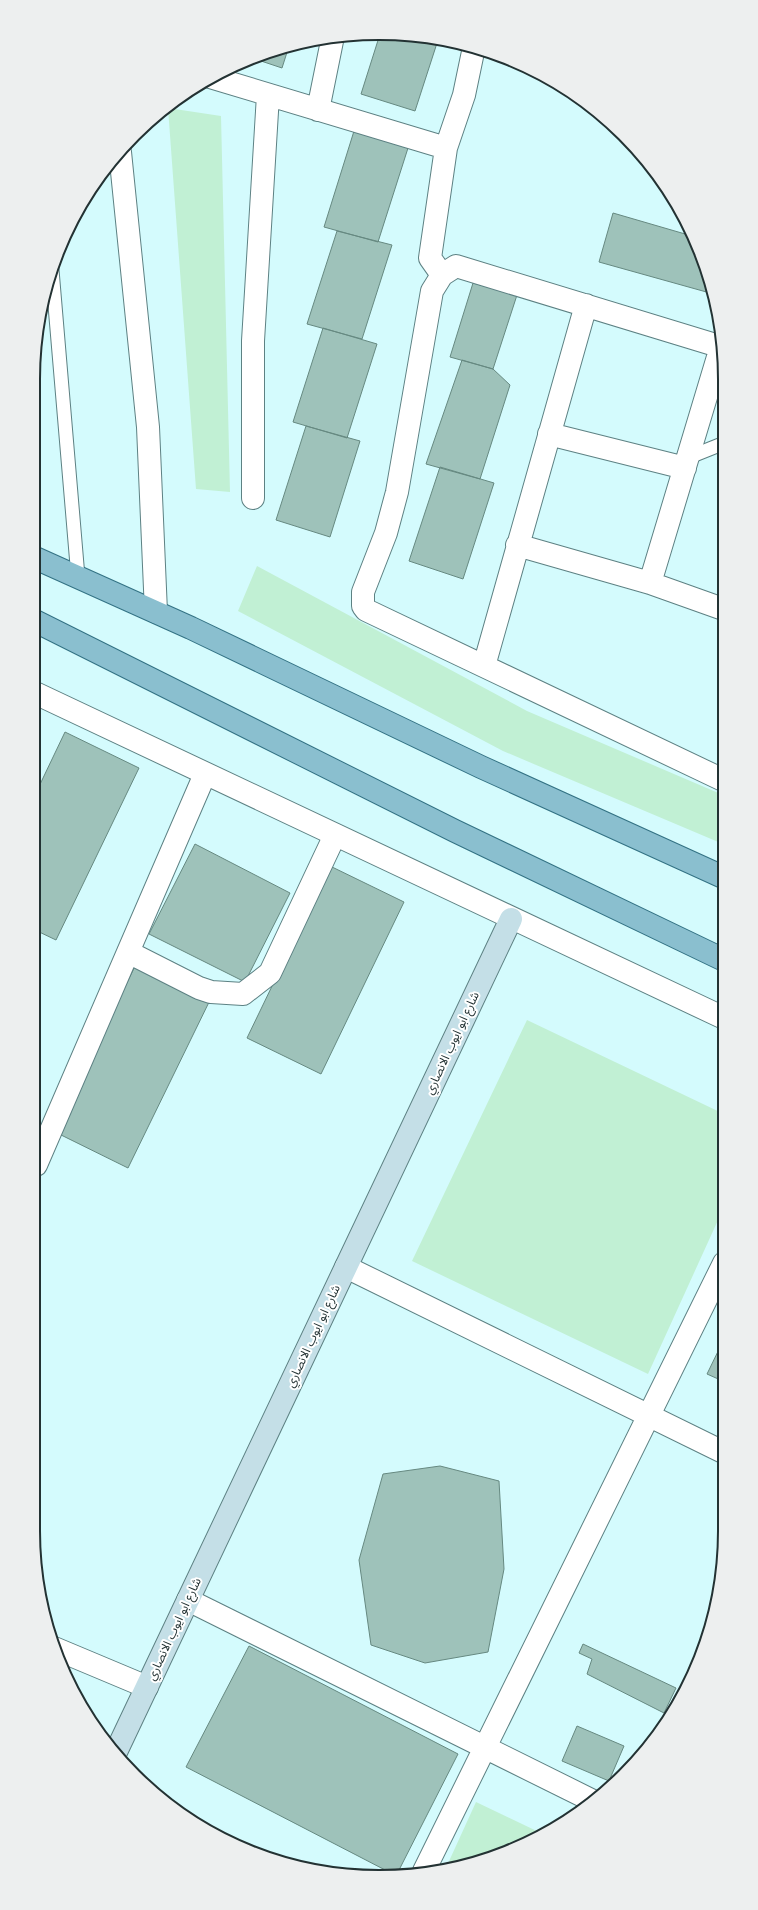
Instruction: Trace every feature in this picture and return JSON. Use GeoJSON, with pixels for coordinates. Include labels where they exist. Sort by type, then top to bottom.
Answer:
{"type":"FeatureCollection","features":[{"type":"Feature","properties":{"kind":"main road"},"geometry":{"type":"LineString","coordinates":[[40,560],[156,612],[481,767],[718,875]]}},
{"type":"Feature","properties":{"kind":"main road"},"geometry":{"type":"LineString","coordinates":[[40,624],[455,831],[718,957]]}},
{"type":"Feature","properties":{"kind":"main road","name":"شارع ابو ايوب الانصاري"},"geometry":{"type":"LineString","coordinates":[[118,1747],[511,918]]}},
{"type":"Feature","properties":{"kind":"street"},"geometry":{"type":"LineString","coordinates":[[318,110],[332,43]]}},
{"type":"Feature","properties":{"kind":"street"},"geometry":{"type":"LineString","coordinates":[[442,275],[430,258],[446,148],[464,95],[473,54]]}},
{"type":"Feature","properties":{"kind":"street"},"geometry":{"type":"LineString","coordinates":[[220,80],[446,148]]}},
{"type":"Feature","properties":{"kind":"street"},"geometry":{"type":"LineString","coordinates":[[253,498],[253,341],[268,95]]}},
{"type":"Feature","properties":{"kind":"street"},"geometry":{"type":"LineString","coordinates":[[121,159],[148,427],[156,612]]}},
{"type":"Feature","properties":{"kind":"street"},"geometry":{"type":"LineString","coordinates":[[716,345],[456,266],[442,275],[432,291],[397,492],[386,533],[363,592],[363,606],[366,610],[718,778]]}},
{"type":"Feature","properties":{"kind":"street"},"geometry":{"type":"LineString","coordinates":[[484,666],[586,305]]}},
{"type":"Feature","properties":{"kind":"street"},"geometry":{"type":"LineString","coordinates":[[650,583],[717,362]]}},
{"type":"Feature","properties":{"kind":"street"},"geometry":{"type":"LineString","coordinates":[[549,434],[686,463]]}},
{"type":"Feature","properties":{"kind":"street"},"geometry":{"type":"LineString","coordinates":[[518,545],[650,583],[718,607]]}},
{"type":"Feature","properties":{"kind":"street"},"geometry":{"type":"LineString","coordinates":[[40,695],[718,1015]]}},
{"type":"Feature","properties":{"kind":"street"},"geometry":{"type":"LineString","coordinates":[[40,1156],[205,774]]}},
{"type":"Feature","properties":{"kind":"street"},"geometry":{"type":"LineString","coordinates":[[128,952],[199,988],[211,992],[243,994],[270,973],[335,835]]}},
{"type":"Feature","properties":{"kind":"street"},"geometry":{"type":"LineString","coordinates":[[346,1267],[718,1450]]}},
{"type":"Feature","properties":{"kind":"street"},"geometry":{"type":"LineString","coordinates":[[426,1866],[718,1275]]}},
{"type":"Feature","properties":{"kind":"street"},"geometry":{"type":"LineString","coordinates":[[188,1600],[587,1798]]}},
{"type":"Feature","properties":{"kind":"street"},"geometry":{"type":"LineString","coordinates":[[62,1652],[147,1687]]}},
{"type":"Feature","properties":{"kind":"lane"},"geometry":{"type":"LineString","coordinates":[[53,286],[78,577]]}},
{"type":"Feature","properties":{"kind":"lane"},"geometry":{"type":"LineString","coordinates":[[686,463],[718,446]]}},
{"type":"Feature","properties":{"kind":"green space"},"geometry":{"type":"Polygon","coordinates":[[[174,109],[221,116],[230,492],[196,489],[168,114],[174,109]]]}},
{"type":"Feature","properties":{"kind":"green space"},"geometry":{"type":"Polygon","coordinates":[[[257,566],[527,711],[718,793],[718,842],[503,751],[238,611],[257,566]]]}},
{"type":"Feature","properties":{"kind":"green space"},"geometry":{"type":"Polygon","coordinates":[[[527,1020],[718,1111],[718,1220],[648,1374],[412,1261],[527,1020]]]}},
{"type":"Feature","properties":{"kind":"green space"},"geometry":{"type":"Polygon","coordinates":[[[476,1802],[537,1831],[488,1852],[449,1862],[476,1802]]]}},
{"type":"Feature","properties":{"kind":"building"},"geometry":{"type":"Polygon","coordinates":[[[378,40],[436,45],[415,111],[361,94],[378,40]]]}},
{"type":"Feature","properties":{"kind":"building"},"geometry":{"type":"Polygon","coordinates":[[[287,53],[282,68],[262,61],[287,53]]]}},
{"type":"Feature","properties":{"kind":"building"},"geometry":{"type":"Polygon","coordinates":[[[354,131],[408,148],[378,242],[324,227],[354,131]]]}},
{"type":"Feature","properties":{"kind":"building"},"geometry":{"type":"Polygon","coordinates":[[[613,213],[685,234],[700,270],[706,292],[599,262],[613,213]]]}},
{"type":"Feature","properties":{"kind":"building"},"geometry":{"type":"Polygon","coordinates":[[[337,231],[392,245],[362,339],[307,324],[337,231]]]}},
{"type":"Feature","properties":{"kind":"building"},"geometry":{"type":"Polygon","coordinates":[[[473,283],[517,295],[493,369],[450,357],[473,283]]]}},
{"type":"Feature","properties":{"kind":"building"},"geometry":{"type":"Polygon","coordinates":[[[323,328],[377,344],[347,438],[293,422],[323,328]]]}},
{"type":"Feature","properties":{"kind":"building"},"geometry":{"type":"Polygon","coordinates":[[[462,360],[493,369],[510,385],[480,479],[426,464],[462,360]]]}},
{"type":"Feature","properties":{"kind":"building"},"geometry":{"type":"Polygon","coordinates":[[[306,426],[360,441],[330,537],[276,520],[306,426]]]}},
{"type":"Feature","properties":{"kind":"building"},"geometry":{"type":"Polygon","coordinates":[[[440,467],[494,483],[463,579],[409,561],[440,467]]]}},
{"type":"Feature","properties":{"kind":"building"},"geometry":{"type":"Polygon","coordinates":[[[65,732],[139,768],[56,940],[40,932],[40,784],[65,732]]]}},
{"type":"Feature","properties":{"kind":"building"},"geometry":{"type":"Polygon","coordinates":[[[195,844],[290,893],[245,982],[149,934],[195,844]]]}},
{"type":"Feature","properties":{"kind":"building"},"geometry":{"type":"Polygon","coordinates":[[[330,866],[404,902],[321,1074],[247,1038],[330,866]]]}},
{"type":"Feature","properties":{"kind":"building"},"geometry":{"type":"Polygon","coordinates":[[[138,960],[212,996],[128,1168],[55,1132],[138,960]]]}},
{"type":"Feature","properties":{"kind":"building"},"geometry":{"type":"Polygon","coordinates":[[[718,1351],[718,1379],[707,1374],[718,1351]]]}},
{"type":"Feature","properties":{"kind":"building"},"geometry":{"type":"Polygon","coordinates":[[[440,1466],[499,1481],[504,1569],[488,1652],[425,1663],[371,1645],[359,1560],[383,1474],[440,1466]]]}},
{"type":"Feature","properties":{"kind":"building"},"geometry":{"type":"Polygon","coordinates":[[[583,1644],[676,1688],[664,1713],[587,1674],[592,1659],[579,1653],[583,1644]]]}},
{"type":"Feature","properties":{"kind":"building"},"geometry":{"type":"Polygon","coordinates":[[[249,1646],[458,1754],[399,1869],[385,1870],[186,1767],[249,1646]]]}},
{"type":"Feature","properties":{"kind":"building"},"geometry":{"type":"Polygon","coordinates":[[[577,1726],[624,1746],[609,1781],[562,1761],[577,1726]]]}}]}
